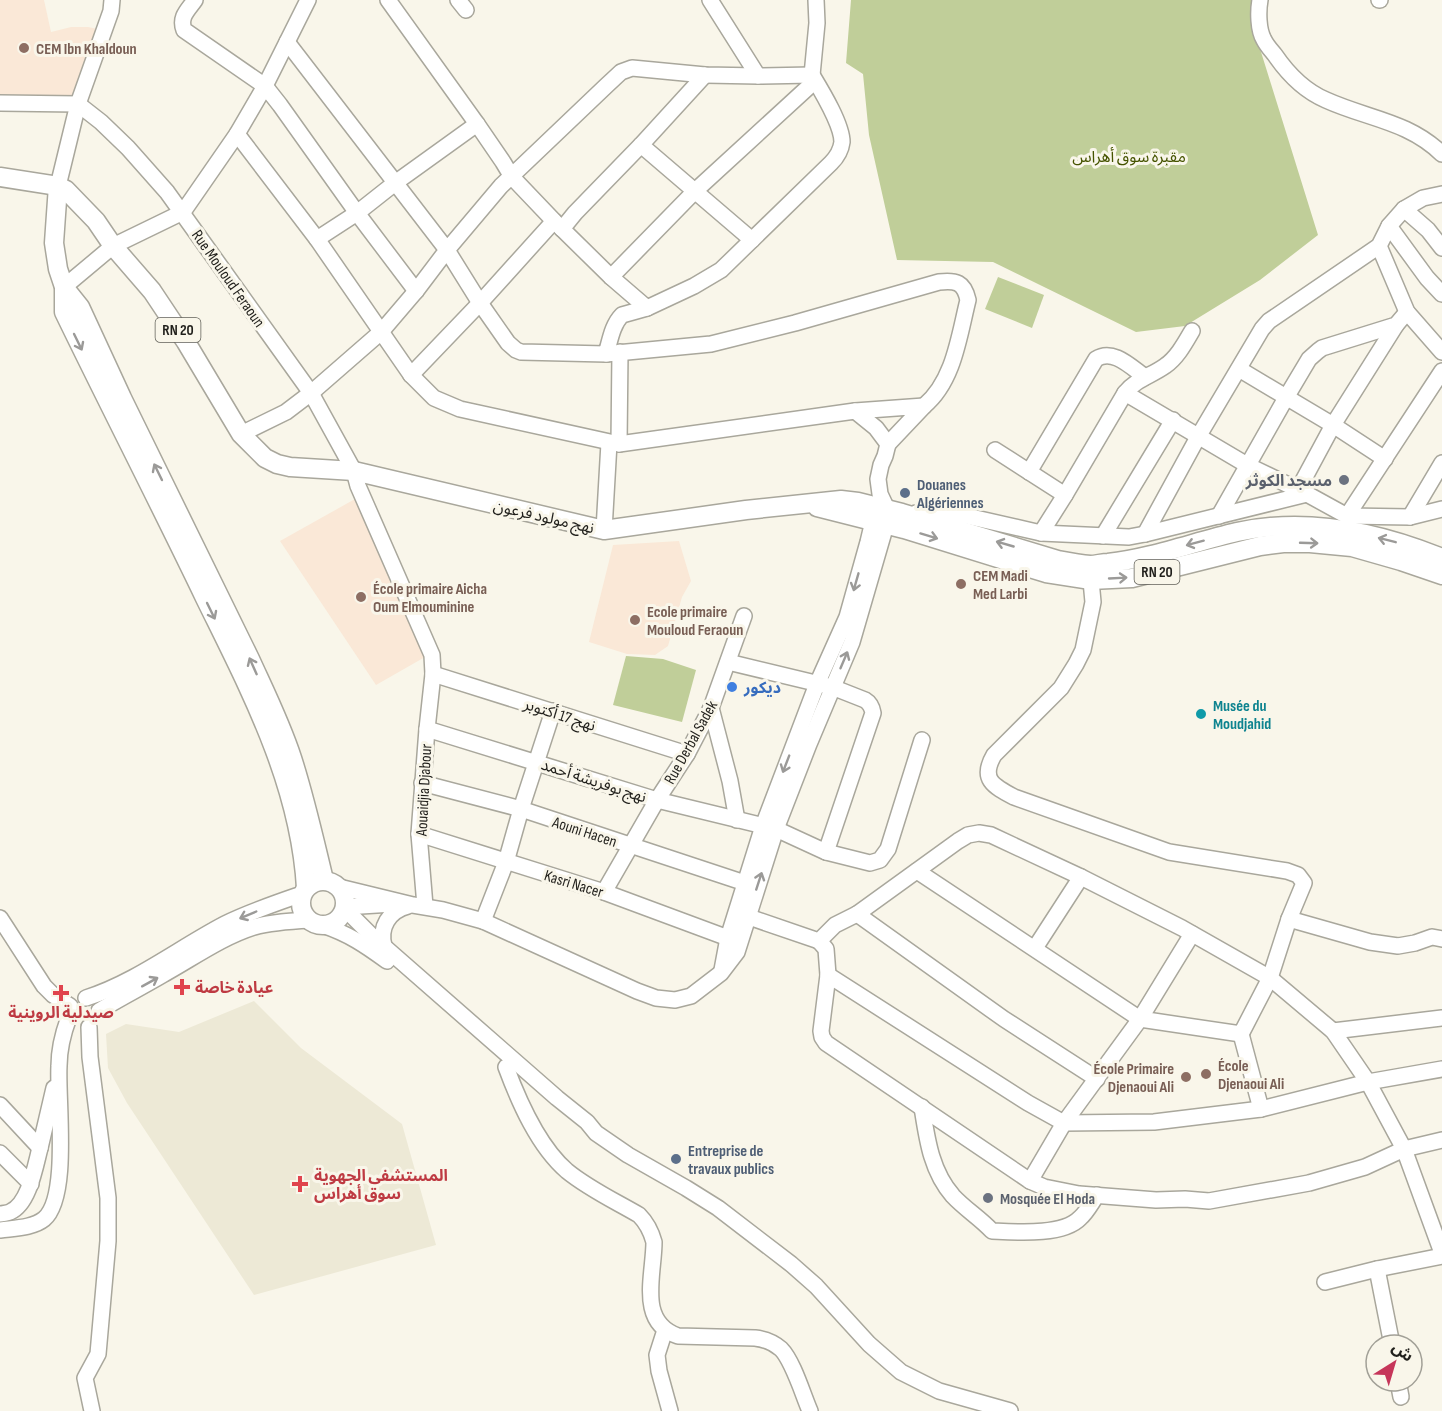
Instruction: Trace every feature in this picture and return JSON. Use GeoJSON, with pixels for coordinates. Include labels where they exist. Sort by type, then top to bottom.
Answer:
{"type":"FeatureCollection","features":[{"type":"Feature","properties":{"kind":"main road"},"geometry":{"type":"LineString","coordinates":[[0,177],[58,186],[54,243],[58,269],[64,287],[64,312],[267,730],[296,813],[303,850],[302,910],[316,923],[330,924],[342,916],[345,908],[343,893],[332,884],[318,881],[304,891]]}},
{"type":"Feature","properties":{"kind":"main road","name":"RN 20"},"geometry":{"type":"LineString","coordinates":[[58,186],[66,190],[96,221],[113,246],[152,291],[186,342],[241,434],[265,458],[290,467],[354,471]]}},
{"type":"Feature","properties":{"kind":"main road"},"geometry":{"type":"LineString","coordinates":[[64,287],[80,307],[258,678],[292,756],[332,884]]}},
{"type":"Feature","properties":{"kind":"main road","name":"نهج مولود فرعون"},"geometry":{"type":"LineString","coordinates":[[354,471],[604,530],[746,510],[841,500],[884,511]]}},
{"type":"Feature","properties":{"kind":"main road","name":"RN 20"},"geometry":{"type":"LineString","coordinates":[[884,511],[1058,560],[1090,572],[1132,578],[1260,546],[1282,543],[1352,547],[1442,575]]}},
{"type":"Feature","properties":{"kind":"main road","name":"RN 20"},"geometry":{"type":"LineString","coordinates":[[1090,572],[1238,532],[1287,527],[1349,530],[1410,545],[1442,558]]}},
{"type":"Feature","properties":{"kind":"street"},"geometry":{"type":"LineString","coordinates":[[195,0],[182,18],[184,30],[265,86],[416,291]]}},
{"type":"Feature","properties":{"kind":"street"},"geometry":{"type":"LineString","coordinates":[[64,287],[113,246],[183,212],[237,134],[265,86],[308,0]]}},
{"type":"Feature","properties":{"kind":"street"},"geometry":{"type":"LineString","coordinates":[[388,0],[512,177],[611,277],[647,308]]}},
{"type":"Feature","properties":{"kind":"street"},"geometry":{"type":"LineString","coordinates":[[710,0],[758,76]]}},
{"type":"Feature","properties":{"kind":"street"},"geometry":{"type":"LineString","coordinates":[[604,530],[614,443],[612,331],[619,318],[694,286],[721,270],[838,155],[842,141],[840,130],[813,78],[817,23],[816,0]]}},
{"type":"Feature","properties":{"kind":"street"},"geometry":{"type":"LineString","coordinates":[[1260,0],[1258,12],[1262,38],[1296,80],[1326,100],[1411,131],[1442,154]]}},
{"type":"Feature","properties":{"kind":"street"},"geometry":{"type":"LineString","coordinates":[[58,186],[78,104],[113,1]]}},
{"type":"Feature","properties":{"kind":"street"},"geometry":{"type":"LineString","coordinates":[[287,42],[447,250],[508,343],[519,351],[613,353],[711,344],[939,282],[959,283],[966,290],[968,300],[953,358],[937,394],[888,444],[878,479],[884,511],[825,686],[745,883],[728,938],[722,973]]}},
{"type":"Feature","properties":{"kind":"street"},"geometry":{"type":"LineString","coordinates":[[241,434],[286,412],[381,332],[501,186],[621,72],[632,68],[705,75],[813,78]]}},
{"type":"Feature","properties":{"kind":"street"},"geometry":{"type":"LineString","coordinates":[[411,375],[558,225],[575,213],[705,75]]}},
{"type":"Feature","properties":{"kind":"street"},"geometry":{"type":"LineString","coordinates":[[611,277],[695,191],[813,78]]}},
{"type":"Feature","properties":{"kind":"street"},"geometry":{"type":"LineString","coordinates":[[0,103],[78,104]]}},
{"type":"Feature","properties":{"kind":"street","name":"Rue Mouloud Feraoun"},"geometry":{"type":"LineString","coordinates":[[78,104],[129,148],[183,212],[311,393],[354,471]]}},
{"type":"Feature","properties":{"kind":"street"},"geometry":{"type":"LineString","coordinates":[[318,239],[477,124]]}},
{"type":"Feature","properties":{"kind":"street"},"geometry":{"type":"LineString","coordinates":[[237,134],[318,239],[411,375],[434,398],[460,409],[614,443],[855,411],[924,406]]}},
{"type":"Feature","properties":{"kind":"street"},"geometry":{"type":"LineString","coordinates":[[641,145],[752,240]]}},
{"type":"Feature","properties":{"kind":"street"},"geometry":{"type":"LineString","coordinates":[[1145,534],[1198,437],[1262,329],[1269,321],[1379,246],[1389,226],[1404,209],[1423,198],[1440,196]]}},
{"type":"Feature","properties":{"kind":"street"},"geometry":{"type":"LineString","coordinates":[[1404,209],[1428,230],[1442,248]]}},
{"type":"Feature","properties":{"kind":"street"},"geometry":{"type":"LineString","coordinates":[[1389,226],[1427,278],[1442,294]]}},
{"type":"Feature","properties":{"kind":"street"},"geometry":{"type":"LineString","coordinates":[[1379,246],[1407,312],[1442,352]]}},
{"type":"Feature","properties":{"kind":"street"},"geometry":{"type":"LineString","coordinates":[[884,511],[962,516],[1041,533],[1129,537],[1219,516],[1303,492],[1333,425],[1396,325],[1407,312]]}},
{"type":"Feature","properties":{"kind":"street"},"geometry":{"type":"LineString","coordinates":[[1219,516],[1309,359],[1318,351],[1396,325]]}},
{"type":"Feature","properties":{"kind":"street"},"geometry":{"type":"LineString","coordinates":[[1041,533],[1125,393],[1131,385],[1166,366],[1192,331]]}},
{"type":"Feature","properties":{"kind":"street"},"geometry":{"type":"LineString","coordinates":[[1029,472],[1096,359],[1104,355],[1116,357],[1145,377]]}},
{"type":"Feature","properties":{"kind":"street"},"geometry":{"type":"LineString","coordinates":[[1239,369],[1287,396],[1385,459]]}},
{"type":"Feature","properties":{"kind":"street"},"geometry":{"type":"LineString","coordinates":[[1347,516],[1442,371]]}},
{"type":"Feature","properties":{"kind":"street"},"geometry":{"type":"LineString","coordinates":[[1125,393],[1248,465],[1347,516],[1410,517],[1442,509]]}},
{"type":"Feature","properties":{"kind":"street"},"geometry":{"type":"LineString","coordinates":[[855,411],[876,428],[888,444]]}},
{"type":"Feature","properties":{"kind":"street"},"geometry":{"type":"LineString","coordinates":[[1103,536],[1173,420]]}},
{"type":"Feature","properties":{"kind":"street"},"geometry":{"type":"LineString","coordinates":[[995,450],[1065,495]]}},
{"type":"Feature","properties":{"kind":"street"},"geometry":{"type":"LineString","coordinates":[[1410,517],[1442,463]]}},
{"type":"Feature","properties":{"kind":"street","name":"Aouaidjia Djabour"},"geometry":{"type":"LineString","coordinates":[[354,471],[358,486],[432,655],[433,675],[422,783],[415,905]]}},
{"type":"Feature","properties":{"kind":"street"},"geometry":{"type":"LineString","coordinates":[[1090,572],[1093,602],[1083,650],[1061,688],[994,755],[987,771],[988,777],[998,788],[1014,797],[1169,852],[1287,871],[1302,879],[1304,883],[1289,919],[1270,978],[1241,1034],[1261,1109]]}},
{"type":"Feature","properties":{"kind":"street","name":"Rue Derbal Sadek"},"geometry":{"type":"LineString","coordinates":[[604,892],[657,800],[687,754],[711,708],[744,616]]}},
{"type":"Feature","properties":{"kind":"street"},"geometry":{"type":"LineString","coordinates":[[729,662],[825,686],[869,702],[873,713],[826,852]]}},
{"type":"Feature","properties":{"kind":"street","name":"نهج 17 أكتوبر"},"geometry":{"type":"LineString","coordinates":[[433,675],[687,754]]}},
{"type":"Feature","properties":{"kind":"street"},"geometry":{"type":"LineString","coordinates":[[711,708],[730,781],[736,820]]}},
{"type":"Feature","properties":{"kind":"street"},"geometry":{"type":"LineString","coordinates":[[483,921],[506,862],[553,711]]}},
{"type":"Feature","properties":{"kind":"street","name":"نهج بوفريشة أحمد"},"geometry":{"type":"LineString","coordinates":[[427,729],[657,800],[769,827],[826,852],[870,863],[883,857],[888,849],[922,740]]}},
{"type":"Feature","properties":{"kind":"street","name":"Aouni Hacen"},"geometry":{"type":"LineString","coordinates":[[422,783],[521,809],[745,883]]}},
{"type":"Feature","properties":{"kind":"street"},"geometry":{"type":"LineString","coordinates":[[332,884],[483,921],[618,983],[656,998],[675,1000],[691,996],[722,973],[737,952],[749,916],[769,827]]}},
{"type":"Feature","properties":{"kind":"street"},"geometry":{"type":"LineString","coordinates":[[819,941],[835,925],[857,914],[958,841],[968,835],[979,833],[999,838],[1082,877],[1192,934],[1270,978],[1333,1031],[1368,1082],[1404,1149],[1442,1255],[1325,1282]]}},
{"type":"Feature","properties":{"kind":"street","name":"Kasri Nacer"},"geometry":{"type":"LineString","coordinates":[[419,834],[604,892],[728,938]]}},
{"type":"Feature","properties":{"kind":"street"},"geometry":{"type":"LineString","coordinates":[[917,872],[1140,1019],[1241,1034]]}},
{"type":"Feature","properties":{"kind":"street"},"geometry":{"type":"LineString","coordinates":[[1035,948],[1082,877]]}},
{"type":"Feature","properties":{"kind":"street"},"geometry":{"type":"LineString","coordinates":[[0,1214],[10,1212],[18,1206],[31,1184],[59,1066],[64,1030],[77,999],[86,998],[120,984],[226,924],[304,891]]}},
{"type":"Feature","properties":{"kind":"street"},"geometry":{"type":"LineString","coordinates":[[345,908],[415,905]]}},
{"type":"Feature","properties":{"kind":"street"},"geometry":{"type":"LineString","coordinates":[[384,946],[382,932],[389,916],[396,911],[415,905]]}},
{"type":"Feature","properties":{"kind":"street"},"geometry":{"type":"LineString","coordinates":[[345,908],[565,1117],[580,1127],[596,1133],[628,1155],[694,1193],[755,1235],[816,1286],[869,1344],[901,1371],[939,1391],[1010,1411]]}},
{"type":"Feature","properties":{"kind":"street"},"geometry":{"type":"LineString","coordinates":[[857,914],[1004,1019],[1097,1079]]}},
{"type":"Feature","properties":{"kind":"street"},"geometry":{"type":"LineString","coordinates":[[749,916],[819,941],[826,949],[828,975],[821,1031],[826,1043],[1030,1181],[1044,1187],[1079,1194],[1156,1200],[1209,1201],[1309,1183],[1365,1167],[1404,1149],[1442,1140]]}},
{"type":"Feature","properties":{"kind":"street"},"geometry":{"type":"LineString","coordinates":[[0,918],[44,986],[70,1012],[75,1025],[79,1028],[89,1028],[97,1021],[99,1011],[95,1002],[86,998]]}},
{"type":"Feature","properties":{"kind":"street"},"geometry":{"type":"LineString","coordinates":[[1289,919],[1370,942],[1398,946],[1415,944],[1441,934]]}},
{"type":"Feature","properties":{"kind":"street"},"geometry":{"type":"LineString","coordinates":[[99,1011],[215,945],[266,924],[316,923],[352,937],[391,965],[508,1063],[523,1107],[555,1159],[581,1181],[639,1215],[646,1223],[654,1242],[651,1305],[655,1319],[671,1333],[686,1337],[755,1338],[775,1345],[790,1363],[810,1411]]}},
{"type":"Feature","properties":{"kind":"street"},"geometry":{"type":"LineString","coordinates":[[1030,1181],[1064,1123],[1140,1019],[1192,934]]}},
{"type":"Feature","properties":{"kind":"street"},"geometry":{"type":"LineString","coordinates":[[828,975],[1028,1103],[1064,1123],[1154,1122],[1261,1109],[1368,1082],[1442,1069]]}},
{"type":"Feature","properties":{"kind":"street"},"geometry":{"type":"LineString","coordinates":[[1333,1031],[1442,1018]]}},
{"type":"Feature","properties":{"kind":"street"},"geometry":{"type":"LineString","coordinates":[[89,1028],[90,1057],[108,1198],[108,1241],[98,1354],[85,1378],[92,1411]]}},
{"type":"Feature","properties":{"kind":"street"},"geometry":{"type":"LineString","coordinates":[[0,1230],[32,1225],[42,1221],[53,1207],[60,1163],[59,1066]]}},
{"type":"Feature","properties":{"kind":"street"},"geometry":{"type":"LineString","coordinates":[[0,1105],[40,1148]]}},
{"type":"Feature","properties":{"kind":"street"},"geometry":{"type":"LineString","coordinates":[[922,1107],[927,1139],[942,1182],[967,1210],[992,1231],[1033,1232],[1056,1230],[1071,1225],[1079,1219],[1097,1195]]}},
{"type":"Feature","properties":{"kind":"street"},"geometry":{"type":"LineString","coordinates":[[0,1153],[31,1184]]}},
{"type":"Feature","properties":{"kind":"street"},"geometry":{"type":"LineString","coordinates":[[1377,1269],[1390,1333]]}},
{"type":"Feature","properties":{"kind":"street"},"geometry":{"type":"LineString","coordinates":[[665,1329],[657,1355],[670,1411]]}},
{"type":"Feature","properties":{"kind":"street"},"geometry":{"type":"LineString","coordinates":[[85,1378],[101,1411]]}},
{"type":"Feature","properties":{"kind":"street"},"geometry":{"type":"LineString","coordinates":[[1400,1393],[1401,1397]]}},
{"type":"Feature","properties":{"kind":"shaded area"},"geometry":{"type":"Polygon","coordinates":[[[0,0],[44,0],[51,32],[71,27],[88,27],[107,31],[81,102],[0,99],[0,0]]]}},
{"type":"Feature","properties":{"kind":"shaded area","name":"École primaire Aicha Oum Elmouminine"},"geometry":{"type":"Polygon","coordinates":[[[355,499],[432,653],[376,685],[280,541],[355,499]]]}},
{"type":"Feature","properties":{"kind":"shaded area","name":"Ecole primaire Mouloud Feraoun"},"geometry":{"type":"Polygon","coordinates":[[[679,541],[691,581],[682,597],[668,646],[655,655],[627,654],[589,642],[613,545],[679,541]]]}},
{"type":"Feature","properties":{"kind":"shaded area","name":"المستشفى الجهوية سوق أهراس"},"geometry":{"type":"Polygon","coordinates":[[[254,1001],[301,1048],[402,1124],[436,1245],[254,1295],[127,1103],[108,1068],[106,1034],[126,1024],[179,1032],[254,1001]]]}},
{"type":"Feature","properties":{"kind":"green space","name":"مقبرة سوق أهراس"},"geometry":{"type":"Polygon","coordinates":[[[851,0],[1253,0],[1252,23],[1318,235],[1260,280],[1185,326],[1136,332],[993,262],[897,260],[869,135],[863,74],[846,63],[851,0]]]}},
{"type":"Feature","properties":{"kind":"green space"},"geometry":{"type":"Polygon","coordinates":[[[998,277],[1044,295],[1032,328],[985,309],[998,277]]]}},
{"type":"Feature","properties":{"kind":"green space"},"geometry":{"type":"Polygon","coordinates":[[[626,656],[663,659],[696,670],[682,722],[613,705],[626,656]]]}},
{"type":"Feature","properties":{"kind":"place","name":"CEM Ibn Khaldoun"},"geometry":{"type":"Point","coordinates":[24,48]}},
{"type":"Feature","properties":{"kind":"place","name":"مسجد الكوثر"},"geometry":{"type":"Point","coordinates":[1344,480]}},
{"type":"Feature","properties":{"kind":"place","name":"Douanes Algériennes"},"geometry":{"type":"Point","coordinates":[905,493]}},
{"type":"Feature","properties":{"kind":"place","name":"CEM Madi Med Larbi"},"geometry":{"type":"Point","coordinates":[961,584]}},
{"type":"Feature","properties":{"kind":"place","name":"École primaire Aicha Oum Elmouminine"},"geometry":{"type":"Point","coordinates":[361,597]}},
{"type":"Feature","properties":{"kind":"place","name":"Ecole primaire Mouloud Feraoun"},"geometry":{"type":"Point","coordinates":[635,620]}},
{"type":"Feature","properties":{"kind":"place","name":"ديكور"},"geometry":{"type":"Point","coordinates":[732,687]}},
{"type":"Feature","properties":{"kind":"place","name":"Musée du Moudjahid"},"geometry":{"type":"Point","coordinates":[1201,714]}},
{"type":"Feature","properties":{"kind":"place","name":"عيادة خاصة"},"geometry":{"type":"Point","coordinates":[182,987]}},
{"type":"Feature","properties":{"kind":"place","name":"صيدلية الروينية"},"geometry":{"type":"Point","coordinates":[61,993]}},
{"type":"Feature","properties":{"kind":"place","name":"École Djenaoui Ali"},"geometry":{"type":"Point","coordinates":[1206,1074]}},
{"type":"Feature","properties":{"kind":"place","name":"École Primaire Djenaoui Ali"},"geometry":{"type":"Point","coordinates":[1186,1077]}},
{"type":"Feature","properties":{"kind":"place","name":"Entreprise de travaux publics"},"geometry":{"type":"Point","coordinates":[676,1159]}},
{"type":"Feature","properties":{"kind":"place","name":"المستشفى الجهوية سوق أهراس"},"geometry":{"type":"Point","coordinates":[300,1184]}},
{"type":"Feature","properties":{"kind":"place","name":"Mosquée El Hoda"},"geometry":{"type":"Point","coordinates":[988,1198]}}]}
